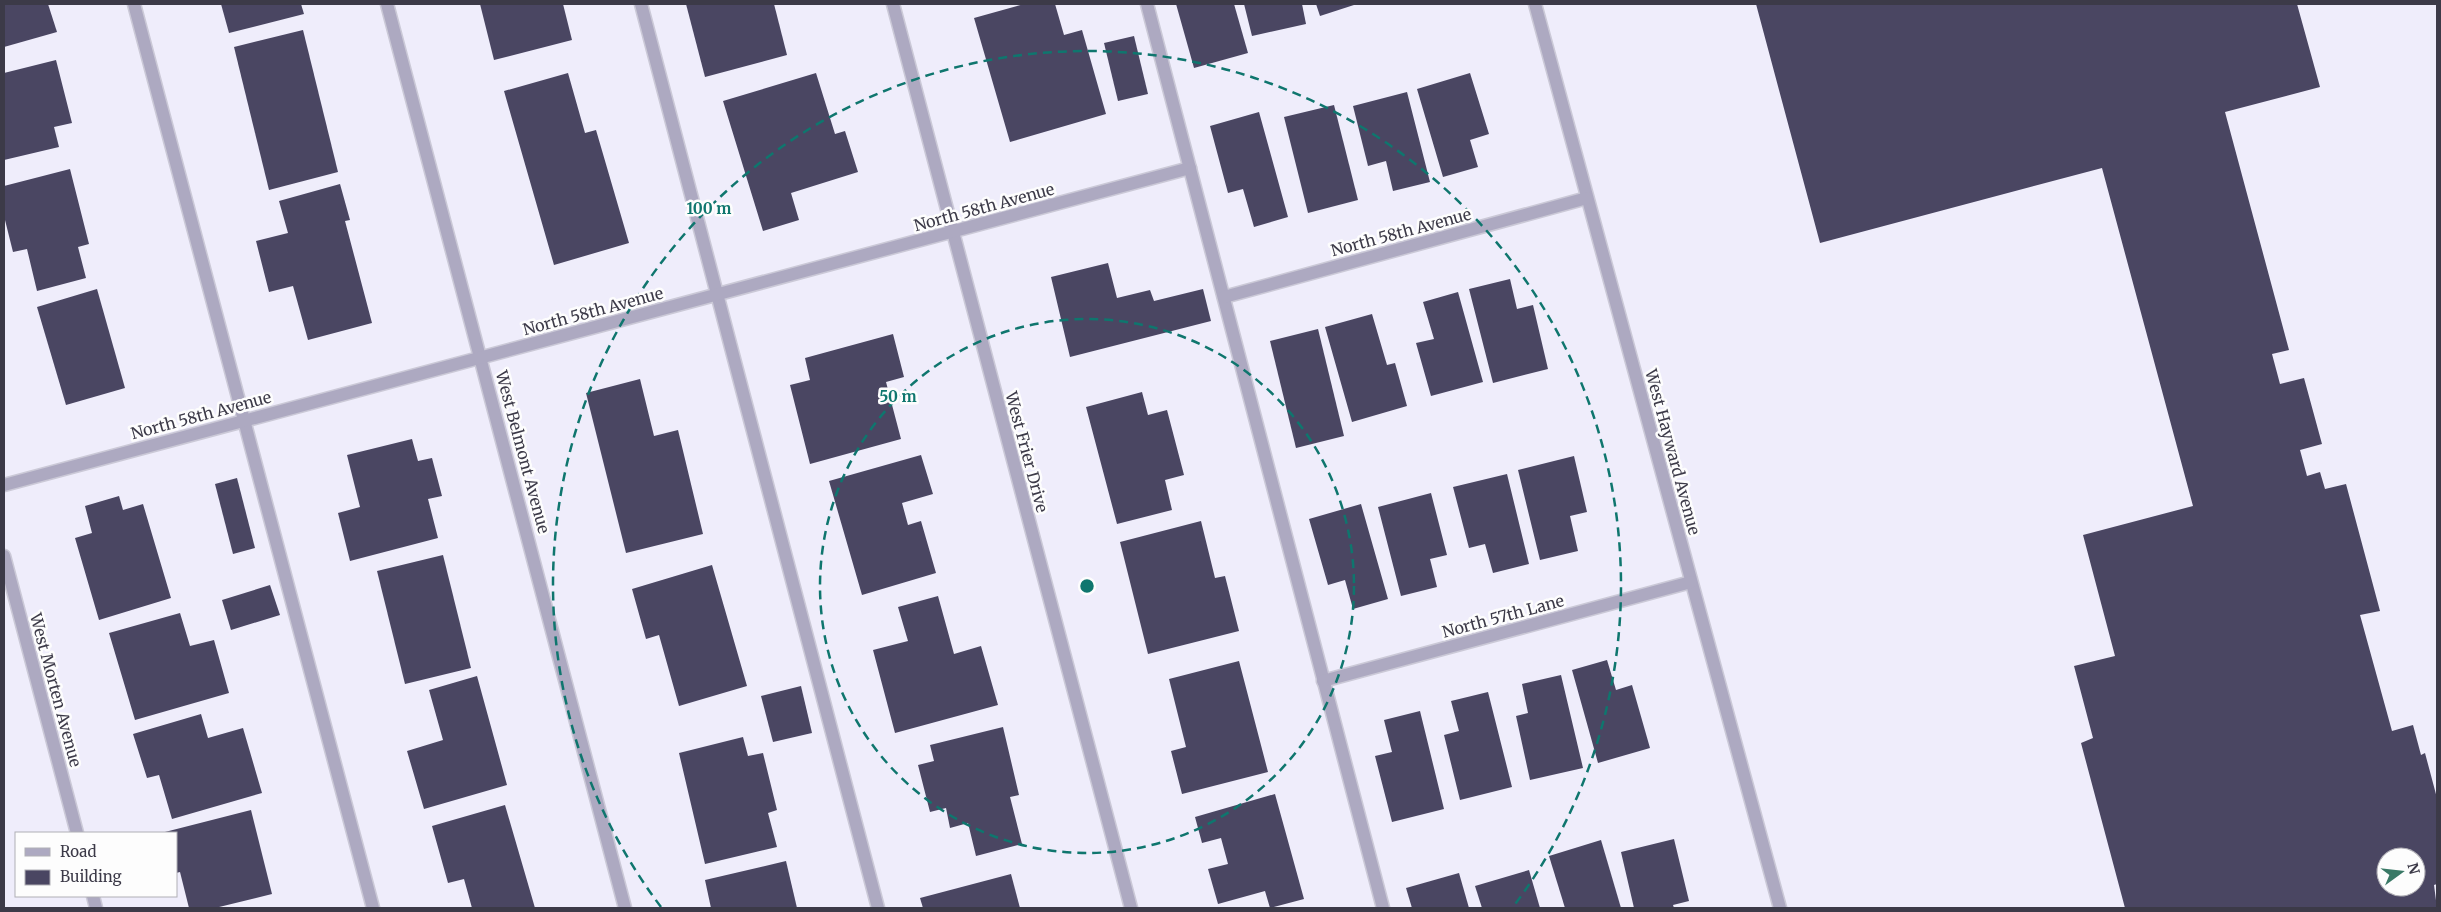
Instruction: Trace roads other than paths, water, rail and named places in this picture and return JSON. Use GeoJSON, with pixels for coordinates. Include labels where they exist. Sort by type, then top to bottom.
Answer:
{"type":"FeatureCollection","features":[{"type":"Feature","properties":{"kind":"street"},"geometry":{"type":"LineString","coordinates":[[134,4],[373,908]]}},
{"type":"Feature","properties":{"kind":"street","name":"West Belmont Avenue"},"geometry":{"type":"LineString","coordinates":[[387,4],[625,908]]}},
{"type":"Feature","properties":{"kind":"street"},"geometry":{"type":"LineString","coordinates":[[641,4],[878,908]]}},
{"type":"Feature","properties":{"kind":"street","name":"West Frier Drive"},"geometry":{"type":"LineString","coordinates":[[893,4],[1131,908]]}},
{"type":"Feature","properties":{"kind":"street"},"geometry":{"type":"LineString","coordinates":[[1147,4],[1382,908]]}},
{"type":"Feature","properties":{"kind":"street","name":"West Hayward Avenue"},"geometry":{"type":"LineString","coordinates":[[1535,4],[1780,908]]}},
{"type":"Feature","properties":{"kind":"street","name":"North 58th Avenue"},"geometry":{"type":"LineString","coordinates":[[4,485],[1190,168]]}},
{"type":"Feature","properties":{"kind":"street","name":"North 58th Avenue"},"geometry":{"type":"LineString","coordinates":[[1224,297],[1587,198]]}},
{"type":"Feature","properties":{"kind":"street","name":"West Morten Avenue"},"geometry":{"type":"LineString","coordinates":[[4,556],[77,832]]}},
{"type":"Feature","properties":{"kind":"street","name":"North 57th Lane"},"geometry":{"type":"LineString","coordinates":[[1323,682],[1691,582]]}}]}
